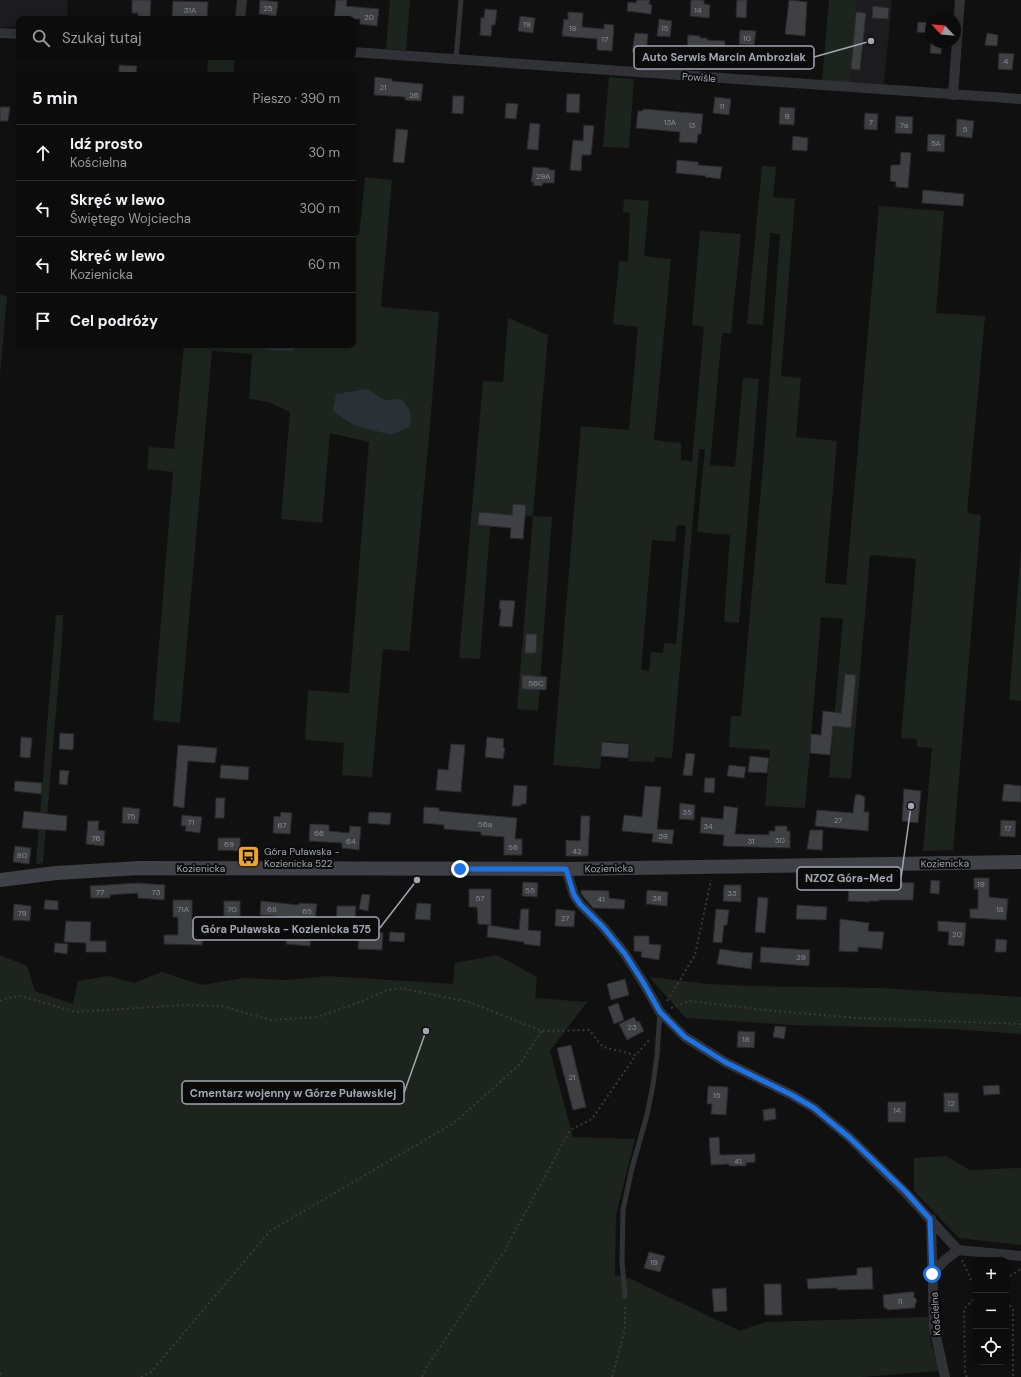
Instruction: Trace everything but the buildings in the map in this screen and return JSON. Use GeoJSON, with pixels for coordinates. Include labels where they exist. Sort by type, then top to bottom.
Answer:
{"type":"FeatureCollection","features":[{"type":"Feature","properties":{"kind":"main road","name":"Kozienicka"},"geometry":{"type":"LineString","coordinates":[[0,880],[78,872],[140,868],[566,869],[1021,862]]}},
{"type":"Feature","properties":{"kind":"street"},"geometry":{"type":"LineString","coordinates":[[240,16],[242,0]]}},
{"type":"Feature","properties":{"kind":"street"},"geometry":{"type":"LineString","coordinates":[[953,95],[960,0]]}},
{"type":"Feature","properties":{"kind":"street"},"geometry":{"type":"LineString","coordinates":[[0,33],[16,34]]}},
{"type":"Feature","properties":{"kind":"street","name":"Powiśle"},"geometry":{"type":"LineString","coordinates":[[356,52],[1021,99]]}},
{"type":"Feature","properties":{"kind":"street"},"geometry":{"type":"LineString","coordinates":[[566,869],[574,895],[580,904],[603,927],[625,954],[660,1012],[685,1037],[725,1062],[792,1095],[814,1108],[850,1138],[906,1192],[958,1250],[1021,1256]]}},
{"type":"Feature","properties":{"kind":"street","name":"Kościelna"},"geometry":{"type":"LineString","coordinates":[[930,1219],[934,1327],[945,1377]]}},
{"type":"Feature","properties":{"kind":"street"},"geometry":{"type":"LineString","coordinates":[[932,1274],[944,1261],[958,1250]]}},
{"type":"Feature","properties":{"kind":"lane"},"geometry":{"type":"LineString","coordinates":[[456,59],[461,0]]}},
{"type":"Feature","properties":{"kind":"lane"},"geometry":{"type":"LineString","coordinates":[[625,1296],[622,1262],[623,1210],[653,1085],[660,1012]]}},
{"type":"Feature","properties":{"kind":"path"},"geometry":{"type":"LineString","coordinates":[[660,1012],[695,955],[714,867]]}},
{"type":"Feature","properties":{"kind":"path"},"geometry":{"type":"LineString","coordinates":[[0,1001],[7,998],[21,996],[76,1012],[184,1005],[222,1006],[270,1020],[317,1017],[355,1004],[388,990],[400,988],[469,1002],[542,1031],[589,1030],[603,1047],[636,1055]]}},
{"type":"Feature","properties":{"kind":"path"},"geometry":{"type":"LineString","coordinates":[[660,1012],[688,1001],[774,1011],[856,1018],[1021,1024]]}},
{"type":"Feature","properties":{"kind":"path"},"geometry":{"type":"LineString","coordinates":[[422,1377],[426,1368],[505,1250],[570,1130],[592,1119],[636,1055],[658,1030]]}},
{"type":"Feature","properties":{"kind":"path"},"geometry":{"type":"LineString","coordinates":[[141,1377],[151,1372],[270,1231],[454,1123],[519,1065],[542,1031]]}},
{"type":"Feature","properties":{"kind":"path"},"geometry":{"type":"LineString","coordinates":[[958,1250],[973,1282]]}},
{"type":"Feature","properties":{"kind":"path"},"geometry":{"type":"LineString","coordinates":[[1009,1277],[1021,1270]]}},
{"type":"Feature","properties":{"kind":"path"},"geometry":{"type":"LineString","coordinates":[[612,1377],[625,1329],[625,1296]]}},
{"type":"Feature","properties":{"kind":"path"},"geometry":{"type":"LineString","coordinates":[[967,1377],[965,1374],[964,1309],[973,1300]]}},
{"type":"Feature","properties":{"kind":"path"},"geometry":{"type":"LineString","coordinates":[[1009,1305],[1013,1308],[1013,1375],[1011,1377]]}},
{"type":"Feature","properties":{"kind":"path"},"geometry":{"type":"LineString","coordinates":[[0,1373],[2,1377]]}},
{"type":"Feature","properties":{"kind":"shaded area"},"geometry":{"type":"Polygon","coordinates":[[[0,0],[68,0],[67,16],[16,16],[16,27],[0,27],[0,0]]]}},
{"type":"Feature","properties":{"kind":"shaded area"},"geometry":{"type":"Polygon","coordinates":[[[390,0],[410,0],[406,50],[386,49],[390,0]]]}},
{"type":"Feature","properties":{"kind":"shaded area"},"geometry":{"type":"Polygon","coordinates":[[[829,0],[857,0],[850,82],[822,81],[829,0]]]}},
{"type":"Feature","properties":{"kind":"shaded area"},"geometry":{"type":"Polygon","coordinates":[[[857,0],[892,0],[884,84],[850,82],[857,0]]]}},
{"type":"Feature","properties":{"kind":"shaded area"},"geometry":{"type":"Polygon","coordinates":[[[208,60],[235,60],[233,72],[207,72],[208,60]]]}},
{"type":"Feature","properties":{"kind":"shaded area"},"geometry":{"type":"Polygon","coordinates":[[[609,77],[634,79],[629,148],[603,147],[609,77]]]}},
{"type":"Feature","properties":{"kind":"shaded area"},"geometry":{"type":"Polygon","coordinates":[[[762,166],[776,167],[773,197],[795,199],[781,376],[801,378],[796,437],[837,441],[825,583],[846,585],[879,206],[944,211],[936,313],[985,316],[967,513],[981,515],[953,850],[923,851],[932,748],[917,747],[917,739],[901,738],[916,559],[870,555],[851,779],[829,777],[843,619],[821,617],[805,808],[765,806],[770,750],[729,747],[731,716],[741,716],[764,454],[780,234],[770,233],[763,325],[747,324],[762,166]]]}},
{"type":"Feature","properties":{"kind":"shaded area"},"geometry":{"type":"Polygon","coordinates":[[[365,177],[392,180],[381,307],[439,312],[409,651],[383,649],[372,777],[342,775],[344,743],[305,740],[308,690],[349,693],[369,442],[330,433],[322,523],[281,519],[290,412],[268,402],[249,399],[252,354],[212,351],[180,723],[153,720],[173,472],[147,469],[149,447],[174,449],[184,348],[356,348],[356,234],[359,235],[365,177]]]}},
{"type":"Feature","properties":{"kind":"shaded area"},"geometry":{"type":"Polygon","coordinates":[[[624,199],[649,201],[644,256],[671,259],[654,440],[681,443],[681,460],[692,461],[704,327],[692,325],[700,231],[741,234],[731,333],[722,333],[710,465],[735,467],[743,378],[759,379],[739,623],[724,622],[730,535],[697,532],[705,449],[699,449],[672,758],[655,757],[655,762],[629,761],[630,743],[603,741],[600,769],[553,765],[581,426],[629,430],[638,327],[613,324],[619,261],[628,262],[630,213],[623,212],[624,199]],[[677,525],[675,542],[652,540],[641,670],[649,671],[651,652],[663,653],[664,643],[676,644],[686,526],[677,525]]]}},
{"type":"Feature","properties":{"kind":"shaded area"},"geometry":{"type":"Polygon","coordinates":[[[0,295],[7,296],[0,375],[0,295]]]}},
{"type":"Feature","properties":{"kind":"shaded area"},"geometry":{"type":"Polygon","coordinates":[[[508,318],[548,335],[533,516],[491,515],[480,659],[459,658],[483,381],[503,382],[508,318]]]}},
{"type":"Feature","properties":{"kind":"shaded area"},"geometry":{"type":"Polygon","coordinates":[[[258,348],[294,348],[293,351],[274,351],[258,348]]]}},
{"type":"Feature","properties":{"kind":"shaded area"},"geometry":{"type":"Polygon","coordinates":[[[367,389],[384,400],[401,399],[411,415],[409,427],[391,435],[354,425],[333,411],[336,394],[367,389]]]}},
{"type":"Feature","properties":{"kind":"shaded area"},"geometry":{"type":"Polygon","coordinates":[[[533,516],[552,517],[538,711],[517,709],[533,516]]]}},
{"type":"Feature","properties":{"kind":"shaded area"},"geometry":{"type":"Polygon","coordinates":[[[1021,549],[1021,701],[1009,700],[1021,549]]]}},
{"type":"Feature","properties":{"kind":"shaded area"},"geometry":{"type":"Polygon","coordinates":[[[56,615],[63,615],[62,642],[43,863],[36,864],[56,615]]]}},
{"type":"Feature","properties":{"kind":"shaded area"},"geometry":{"type":"Polygon","coordinates":[[[0,955],[27,966],[35,991],[73,1004],[78,981],[108,976],[134,983],[162,972],[202,985],[244,978],[287,980],[328,976],[453,984],[455,963],[497,955],[537,977],[535,998],[587,1002],[550,1051],[573,1137],[635,1139],[616,1215],[615,1275],[631,1279],[740,1331],[765,1322],[928,1317],[931,1343],[940,1371],[862,1377],[0,1377],[0,955]]]}},
{"type":"Feature","properties":{"kind":"shaded area"},"geometry":{"type":"Polygon","coordinates":[[[649,977],[708,984],[881,988],[1021,997],[1021,1034],[951,1029],[791,1025],[686,1018],[649,977]]]}},
{"type":"Feature","properties":{"kind":"shaded area"},"geometry":{"type":"Polygon","coordinates":[[[946,1156],[970,1170],[1021,1168],[1021,1245],[959,1238],[914,1191],[914,1158],[946,1156]]]}},
{"type":"Feature","properties":{"kind":"place","name":"Auto Serwis Marcin Ambroziak"},"geometry":{"type":"Point","coordinates":[871,41]}},
{"type":"Feature","properties":{"kind":"place","name":"NZOZ Góra-Med"},"geometry":{"type":"Point","coordinates":[911,806]}},
{"type":"Feature","properties":{"kind":"place","name":"Góra Puławska - Kozienicka 522"},"geometry":{"type":"Point","coordinates":[248,857]}},
{"type":"Feature","properties":{"kind":"place","name":"Góra Puławska - Kozienicka 575"},"geometry":{"type":"Point","coordinates":[417,880]}},
{"type":"Feature","properties":{"kind":"place","name":"Cmentarz wojenny w Górze Puławskiej"},"geometry":{"type":"Point","coordinates":[426,1031]}},
{"type":"Feature","properties":{"kind":"route"},"geometry":{"type":"LineString","coordinates":[[460,869],[566,869],[574,895],[580,904],[603,927],[625,954],[660,1012],[685,1037],[725,1062],[792,1095],[814,1108],[850,1138],[906,1192],[930,1219],[932,1274]]}}]}
